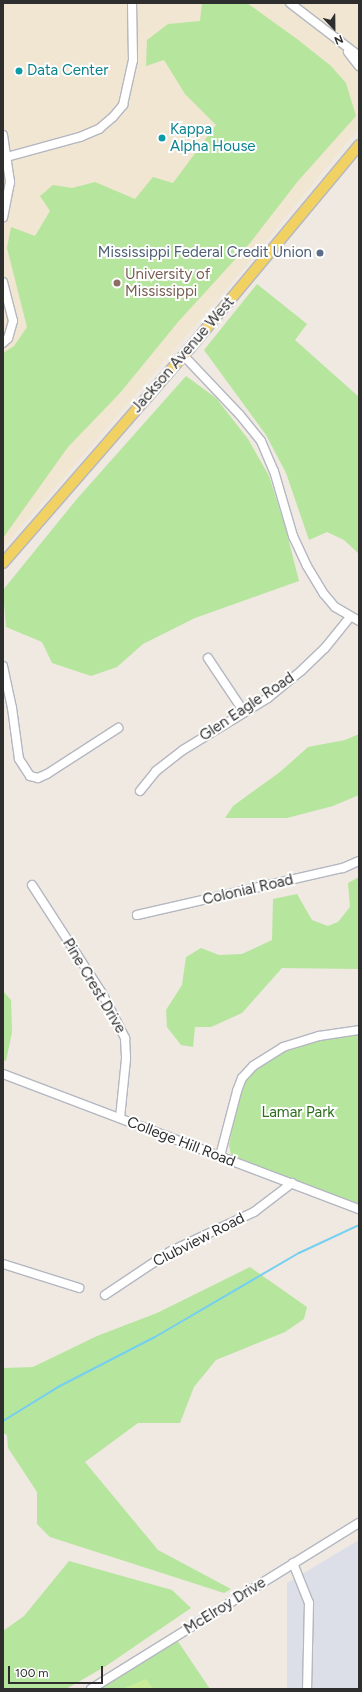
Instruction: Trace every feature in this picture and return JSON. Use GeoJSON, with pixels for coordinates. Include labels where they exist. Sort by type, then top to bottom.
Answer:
{"type":"FeatureCollection","features":[{"type":"Feature","properties":{"kind":"main road","name":"Jackson Avenue West"},"geometry":{"type":"LineString","coordinates":[[3,563],[184,356],[359,145]]}},
{"type":"Feature","properties":{"kind":"street"},"geometry":{"type":"LineString","coordinates":[[6,158],[91,133],[113,117],[123,105],[133,60],[132,3]]}},
{"type":"Feature","properties":{"kind":"street"},"geometry":{"type":"LineString","coordinates":[[290,3],[345,48],[359,56]]}},
{"type":"Feature","properties":{"kind":"street"},"geometry":{"type":"LineString","coordinates":[[345,48],[359,66]]}},
{"type":"Feature","properties":{"kind":"street"},"geometry":{"type":"LineString","coordinates":[[3,135],[10,182],[3,217]]}},
{"type":"Feature","properties":{"kind":"street"},"geometry":{"type":"LineString","coordinates":[[3,282],[13,321],[8,338],[3,343]]}},
{"type":"Feature","properties":{"kind":"street"},"geometry":{"type":"LineString","coordinates":[[184,356],[240,415],[261,441],[274,471],[293,536],[307,566],[324,594],[350,617],[359,621]]}},
{"type":"Feature","properties":{"kind":"street","name":"Glen Eagle Road"},"geometry":{"type":"LineString","coordinates":[[140,791],[156,771],[183,750],[268,698],[301,671],[325,648],[350,617]]}},
{"type":"Feature","properties":{"kind":"street"},"geometry":{"type":"LineString","coordinates":[[208,658],[244,712]]}},
{"type":"Feature","properties":{"kind":"street"},"geometry":{"type":"LineString","coordinates":[[3,666],[12,708],[19,759],[30,776],[38,778],[47,774],[118,728]]}},
{"type":"Feature","properties":{"kind":"street","name":"Colonial Road"},"geometry":{"type":"LineString","coordinates":[[137,915],[343,868],[359,861]]}},
{"type":"Feature","properties":{"kind":"street","name":"Pine Crest Drive"},"geometry":{"type":"LineString","coordinates":[[32,885],[102,993],[125,1038],[126,1059],[120,1118]]}},
{"type":"Feature","properties":{"kind":"street"},"geometry":{"type":"LineString","coordinates":[[220,1156],[237,1091],[242,1078],[253,1066],[283,1047],[319,1036],[359,1030]]}},
{"type":"Feature","properties":{"kind":"street","name":"College Hill Road"},"geometry":{"type":"LineString","coordinates":[[3,1074],[359,1209]]}},
{"type":"Feature","properties":{"kind":"street","name":"Clubview Road"},"geometry":{"type":"LineString","coordinates":[[105,1295],[171,1251],[254,1212],[292,1183]]}},
{"type":"Feature","properties":{"kind":"street"},"geometry":{"type":"LineString","coordinates":[[3,1264],[80,1288]]}},
{"type":"Feature","properties":{"kind":"street","name":"McElroy Drive"},"geometry":{"type":"LineString","coordinates":[[90,1689],[359,1523]]}},
{"type":"Feature","properties":{"kind":"street"},"geometry":{"type":"LineString","coordinates":[[293,1563],[309,1604],[307,1689]]}},
{"type":"Feature","properties":{"kind":"shaded area","name":"University of Mississippi"},"geometry":{"type":"Polygon","coordinates":[[[3,3],[359,3],[359,128],[223,293],[3,548],[3,3]]]}},
{"type":"Feature","properties":{"kind":"shaded area"},"geometry":{"type":"Polygon","coordinates":[[[359,1540],[359,1689],[287,1689],[287,1583],[359,1540]]]}},
{"type":"Feature","properties":{"kind":"green space"},"geometry":{"type":"Polygon","coordinates":[[[202,3],[247,3],[297,39],[331,66],[346,83],[356,116],[298,181],[250,243],[178,322],[120,393],[68,447],[3,538],[3,353],[14,346],[27,327],[7,248],[11,227],[35,236],[50,211],[40,196],[53,185],[72,188],[95,182],[135,199],[153,177],[173,183],[216,125],[185,94],[164,60],[146,66],[147,40],[168,24],[200,21],[202,3]]]}},
{"type":"Feature","properties":{"kind":"green space"},"geometry":{"type":"Polygon","coordinates":[[[257,284],[307,324],[295,340],[359,397],[359,554],[344,540],[327,532],[309,540],[286,473],[266,435],[204,350],[257,284]]]}},
{"type":"Feature","properties":{"kind":"green space"},"geometry":{"type":"Polygon","coordinates":[[[186,376],[216,398],[248,439],[269,476],[285,526],[299,581],[195,618],[143,644],[117,667],[91,676],[52,663],[42,642],[6,627],[3,590],[76,500],[186,376]]]}},
{"type":"Feature","properties":{"kind":"green space"},"geometry":{"type":"Polygon","coordinates":[[[359,734],[359,795],[333,806],[287,818],[225,818],[233,806],[280,772],[308,747],[345,740],[359,734]]]}},
{"type":"Feature","properties":{"kind":"green space"},"geometry":{"type":"Polygon","coordinates":[[[359,877],[359,969],[282,968],[242,1013],[211,1027],[195,1027],[193,1047],[181,1045],[167,1027],[166,1010],[182,985],[186,957],[201,948],[219,955],[242,954],[272,940],[273,899],[297,894],[312,920],[328,926],[338,922],[350,907],[348,883],[359,877]]]}},
{"type":"Feature","properties":{"kind":"green space"},"geometry":{"type":"Polygon","coordinates":[[[3,991],[11,1000],[12,1032],[6,1061],[3,1060],[3,991]]]}},
{"type":"Feature","properties":{"kind":"green space","name":"Lamar Park"},"geometry":{"type":"Polygon","coordinates":[[[359,1034],[359,1205],[231,1155],[229,1145],[240,1092],[246,1079],[256,1068],[272,1056],[322,1040],[359,1034]]]}},
{"type":"Feature","properties":{"kind":"green space"},"geometry":{"type":"Polygon","coordinates":[[[250,1267],[307,1307],[304,1319],[285,1332],[216,1360],[194,1387],[180,1423],[138,1423],[85,1462],[158,1550],[231,1589],[224,1593],[50,1537],[37,1524],[37,1492],[8,1448],[7,1435],[3,1433],[3,1368],[33,1367],[97,1336],[157,1313],[250,1267]]]}},
{"type":"Feature","properties":{"kind":"green space"},"geometry":{"type":"Polygon","coordinates":[[[69,1561],[172,1590],[191,1608],[106,1666],[66,1689],[3,1689],[3,1631],[24,1616],[69,1561]]]}},
{"type":"Feature","properties":{"kind":"green space"},"geometry":{"type":"Polygon","coordinates":[[[177,1640],[210,1689],[100,1689],[177,1640]]]}},
{"type":"Feature","properties":{"kind":"green space"},"geometry":{"type":"Polygon","coordinates":[[[146,1679],[154,1689],[123,1689],[127,1687],[146,1679]]]}},
{"type":"Feature","properties":{"kind":"waterway"},"geometry":{"type":"LineString","coordinates":[[3,1421],[58,1387],[155,1337],[299,1253],[359,1225]]}},
{"type":"Feature","properties":{"kind":"place","name":"Data Center"},"geometry":{"type":"Point","coordinates":[19,71]}},
{"type":"Feature","properties":{"kind":"place","name":"Kappa Alpha House"},"geometry":{"type":"Point","coordinates":[162,138]}},
{"type":"Feature","properties":{"kind":"place","name":"Mississippi Federal Credit Union"},"geometry":{"type":"Point","coordinates":[320,253]}},
{"type":"Feature","properties":{"kind":"place","name":"University of Mississippi"},"geometry":{"type":"Point","coordinates":[117,283]}}]}
